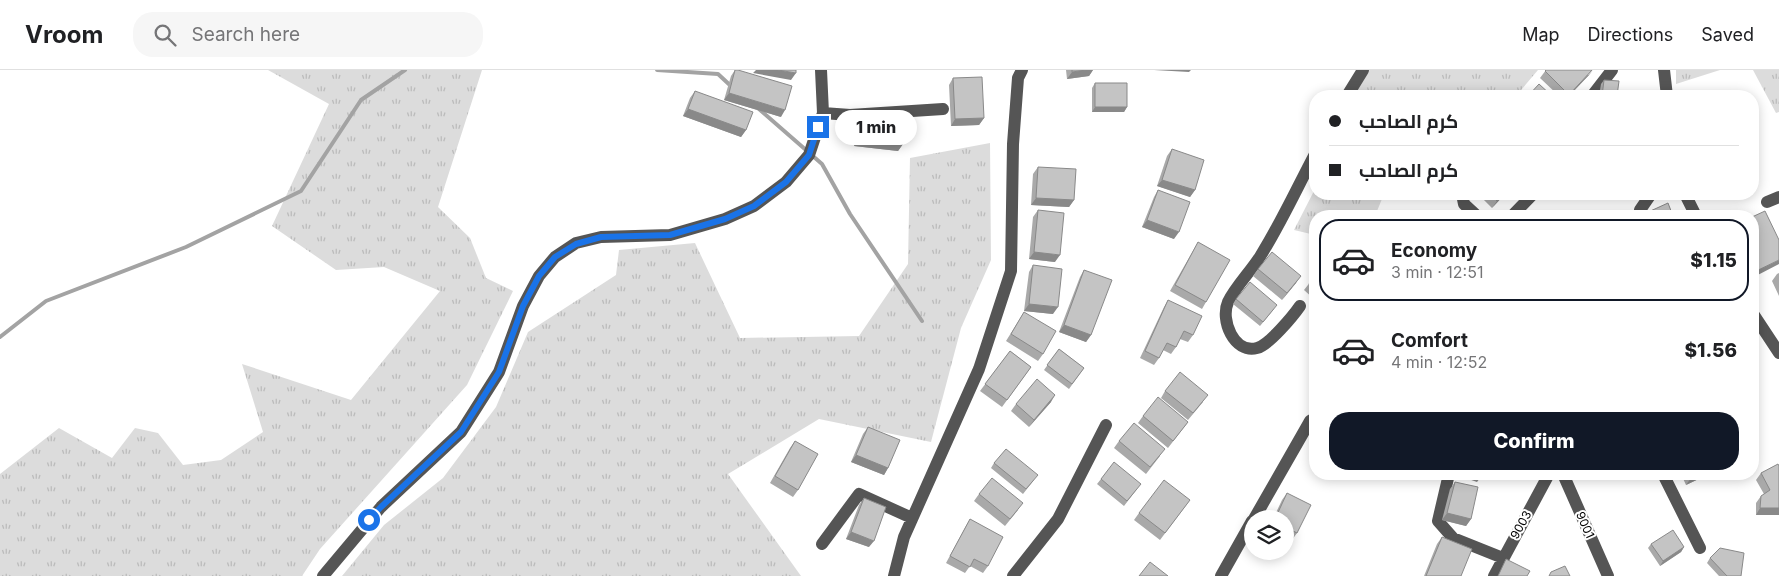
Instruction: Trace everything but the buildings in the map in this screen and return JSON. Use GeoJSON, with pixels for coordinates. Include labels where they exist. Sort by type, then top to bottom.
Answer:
{"type":"FeatureCollection","features":[{"type":"Feature","properties":{"kind":"street"},"geometry":{"type":"LineString","coordinates":[[323,576],[381,507],[461,432],[499,372],[523,306],[539,276],[555,257],[576,244],[601,237],[670,235],[725,219],[754,206],[786,182],[809,155],[823,113],[822,70]]}},
{"type":"Feature","properties":{"kind":"street"},"geometry":{"type":"LineString","coordinates":[[894,576],[904,537],[979,369],[1012,271],[1013,144],[1018,78],[1022,70]]}},
{"type":"Feature","properties":{"kind":"street"},"geometry":{"type":"LineString","coordinates":[[1351,90],[1363,70]]}},
{"type":"Feature","properties":{"kind":"street"},"geometry":{"type":"LineString","coordinates":[[1597,90],[1612,70]]}},
{"type":"Feature","properties":{"kind":"street"},"geometry":{"type":"LineString","coordinates":[[1664,70],[1666,90]]}},
{"type":"Feature","properties":{"kind":"street"},"geometry":{"type":"LineString","coordinates":[[823,113],[850,115],[943,109]]}},
{"type":"Feature","properties":{"kind":"street"},"geometry":{"type":"LineString","coordinates":[[1300,306],[1290,320],[1262,346],[1256,349],[1240,344],[1227,328],[1225,315],[1228,302],[1261,255],[1309,165]]}},
{"type":"Feature","properties":{"kind":"street"},"geometry":{"type":"LineString","coordinates":[[1767,202],[1779,197]]}},
{"type":"Feature","properties":{"kind":"street"},"geometry":{"type":"LineString","coordinates":[[1463,200],[1464,204],[1470,210]]}},
{"type":"Feature","properties":{"kind":"street"},"geometry":{"type":"LineString","coordinates":[[1518,210],[1527,200]]}},
{"type":"Feature","properties":{"kind":"street"},"geometry":{"type":"LineString","coordinates":[[1759,323],[1779,353]]}},
{"type":"Feature","properties":{"kind":"street"},"geometry":{"type":"LineString","coordinates":[[1259,510],[1309,423]]}},
{"type":"Feature","properties":{"kind":"street"},"geometry":{"type":"LineString","coordinates":[[1013,576],[1058,519],[1106,425]]}},
{"type":"Feature","properties":{"kind":"street"},"geometry":{"type":"LineString","coordinates":[[1448,480],[1438,521],[1454,538],[1503,558]]}},
{"type":"Feature","properties":{"kind":"street","name":"9003"},"geometry":{"type":"LineString","coordinates":[[1494,576],[1546,480]]}},
{"type":"Feature","properties":{"kind":"street","name":"9001"},"geometry":{"type":"LineString","coordinates":[[1566,480],[1608,576]]}},
{"type":"Feature","properties":{"kind":"street"},"geometry":{"type":"LineString","coordinates":[[1666,480],[1700,548]]}},
{"type":"Feature","properties":{"kind":"street"},"geometry":{"type":"LineString","coordinates":[[822,544],[860,494],[912,518]]}},
{"type":"Feature","properties":{"kind":"street"},"geometry":{"type":"LineString","coordinates":[[1221,576],[1244,536]]}},
{"type":"Feature","properties":{"kind":"green space"},"geometry":{"type":"Polygon","coordinates":[[[268,70],[482,70],[438,207],[470,238],[486,278],[513,291],[467,385],[320,549],[302,576],[0,576],[0,474],[59,428],[112,458],[135,428],[158,433],[183,465],[221,460],[263,432],[242,364],[351,400],[440,291],[384,267],[336,270],[272,226],[329,104],[268,70]]]}},
{"type":"Feature","properties":{"kind":"green space"},"geometry":{"type":"Polygon","coordinates":[[[1362,70],[1538,70],[1521,90],[1357,90],[1362,70]]]}},
{"type":"Feature","properties":{"kind":"green space"},"geometry":{"type":"Polygon","coordinates":[[[1676,70],[1720,70],[1676,84],[1676,70]]]}},
{"type":"Feature","properties":{"kind":"green space"},"geometry":{"type":"Polygon","coordinates":[[[1753,70],[1779,70],[1779,112],[1776,113],[1753,70]]]}},
{"type":"Feature","properties":{"kind":"green space"},"geometry":{"type":"Polygon","coordinates":[[[990,143],[991,260],[961,328],[931,442],[819,419],[728,474],[801,576],[342,576],[384,525],[443,478],[496,407],[528,332],[616,275],[619,250],[695,243],[740,338],[859,336],[908,264],[910,158],[990,143]]]}},
{"type":"Feature","properties":{"kind":"green space"},"geometry":{"type":"Polygon","coordinates":[[[1309,200],[1382,200],[1377,210],[1309,210],[1309,234],[1294,230],[1309,200]]]}},
{"type":"Feature","properties":{"kind":"waterway"},"geometry":{"type":"LineString","coordinates":[[0,337],[46,301],[186,247],[301,191],[361,100],[405,70]]}},
{"type":"Feature","properties":{"kind":"waterway"},"geometry":{"type":"LineString","coordinates":[[657,70],[718,74],[732,87]]}},
{"type":"Feature","properties":{"kind":"waterway"},"geometry":{"type":"LineString","coordinates":[[759,109],[822,164],[850,214],[922,321]]}},
{"type":"Feature","properties":{"kind":"route"},"geometry":{"type":"LineString","coordinates":[[369,520],[461,432],[499,372],[523,306],[539,276],[555,257],[576,244],[601,237],[670,235],[725,219],[754,206],[786,182],[809,155],[818,127]]}}]}
